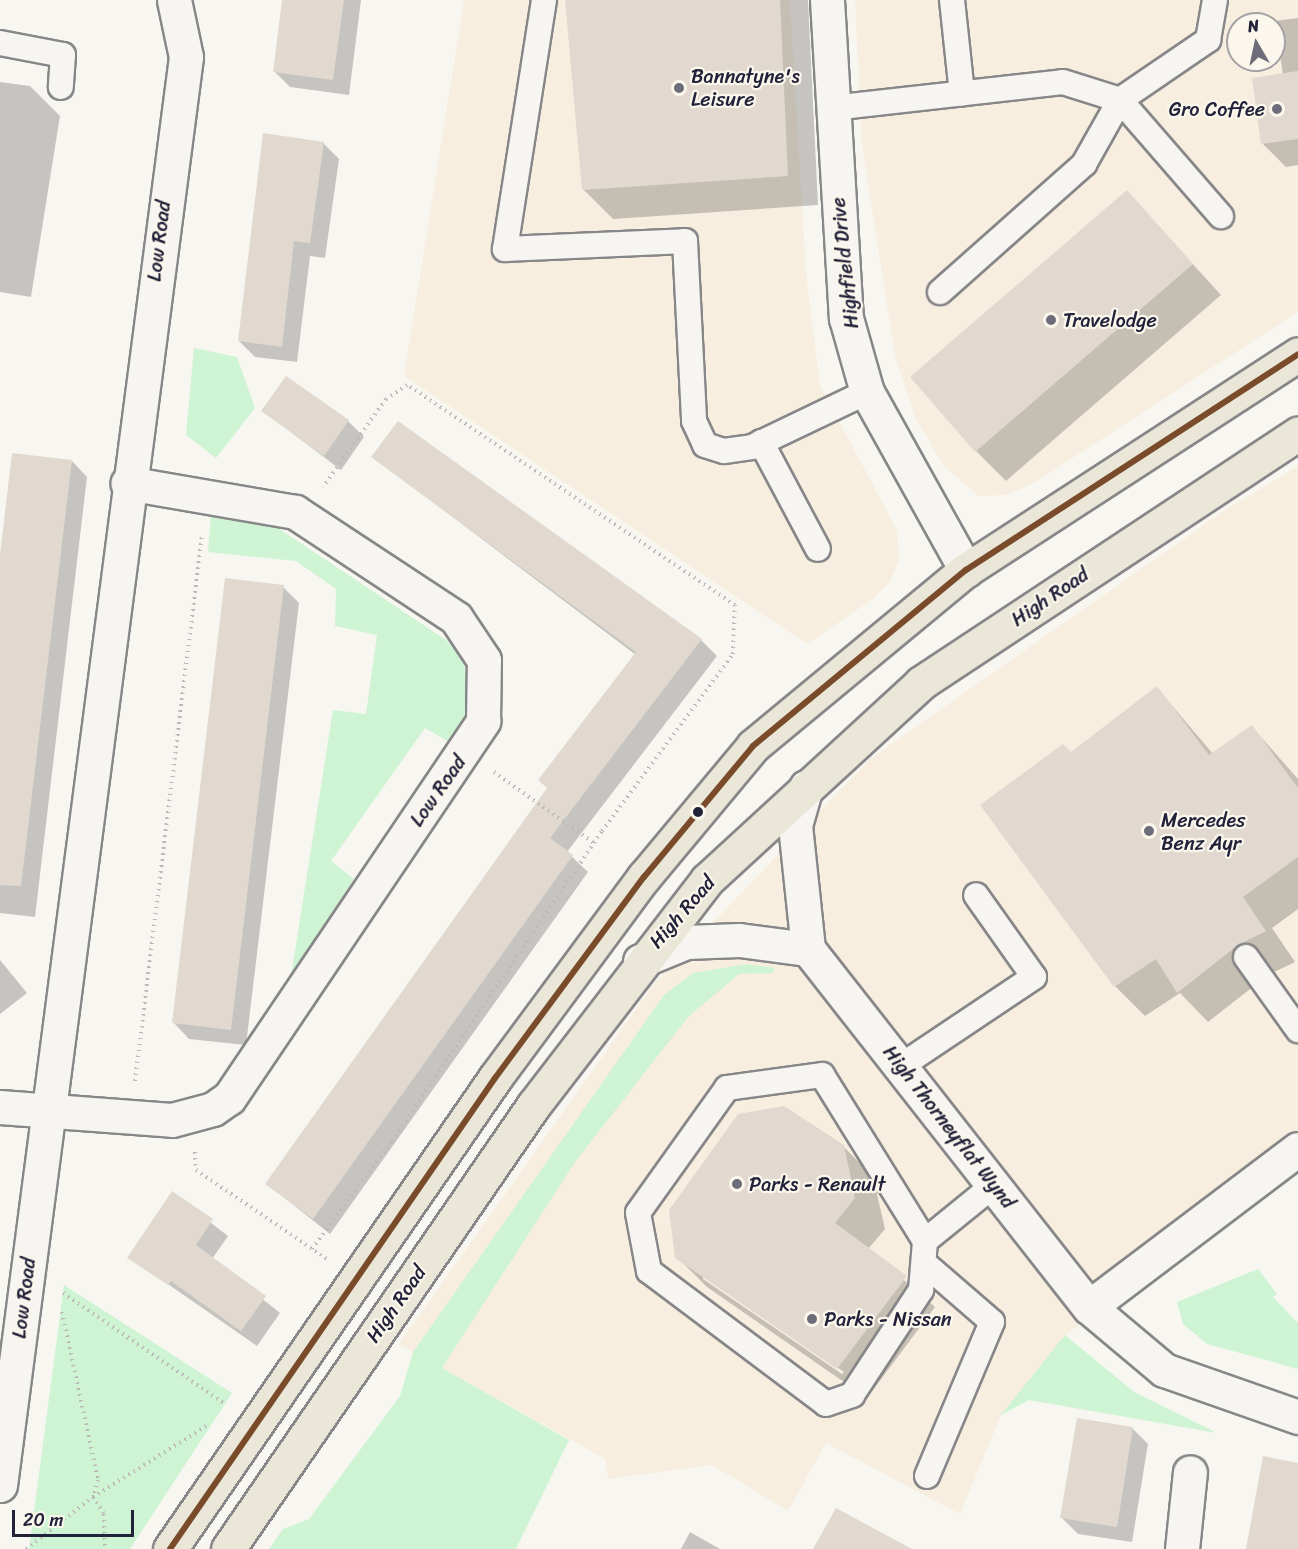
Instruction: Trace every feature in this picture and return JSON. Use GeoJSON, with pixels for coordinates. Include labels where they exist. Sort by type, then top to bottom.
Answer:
{"type":"FeatureCollection","features":[{"type":"Feature","properties":{"kind":"main road"},"geometry":{"type":"LineString","coordinates":[[170,1549],[495,1078],[644,876],[753,746],[966,570],[1298,354]]}},
{"type":"Feature","properties":{"kind":"main road","name":"High Road"},"geometry":{"type":"LineString","coordinates":[[228,1549],[533,1106],[640,961],[707,880],[921,683],[1298,433]]}},
{"type":"Feature","properties":{"kind":"street","name":"Low Road"},"geometry":{"type":"LineString","coordinates":[[0,1485],[127,483],[186,57],[174,0]]}},
{"type":"Feature","properties":{"kind":"street","name":"Highfield Drive"},"geometry":{"type":"LineString","coordinates":[[827,0],[846,318],[867,392],[966,570]]}},
{"type":"Feature","properties":{"kind":"street","name":"Low Road"},"geometry":{"type":"LineString","coordinates":[[48,1111],[130,1117],[192,1116],[229,1098],[466,752],[483,721],[488,680],[473,637],[456,618],[302,517],[274,505],[127,483]]}},
{"type":"Feature","properties":{"kind":"street"},"geometry":{"type":"LineString","coordinates":[[640,961],[686,942],[739,940],[808,949],[795,825],[806,787]]}},
{"type":"Feature","properties":{"kind":"street","name":"High Thorneyflat Wynd"},"geometry":{"type":"LineString","coordinates":[[808,949],[1089,1307],[1164,1370],[1298,1417]]}},
{"type":"Feature","properties":{"kind":"street"},"geometry":{"type":"LineString","coordinates":[[0,1107],[48,1111]]}},
{"type":"Feature","properties":{"kind":"street"},"geometry":{"type":"LineString","coordinates":[[1089,1307],[1298,1149]]}},
{"type":"Feature","properties":{"kind":"street"},"geometry":{"type":"LineString","coordinates":[[1182,1549],[1190,1472]]}},
{"type":"Feature","properties":{"kind":"lane"},"geometry":{"type":"LineString","coordinates":[[544,0],[504,249],[685,241],[694,421],[705,445],[724,451],[761,442],[867,392]]}},
{"type":"Feature","properties":{"kind":"lane"},"geometry":{"type":"LineString","coordinates":[[952,0],[962,93]]}},
{"type":"Feature","properties":{"kind":"lane"},"geometry":{"type":"LineString","coordinates":[[940,292],[1084,164],[1120,100],[1208,40],[1215,0]]}},
{"type":"Feature","properties":{"kind":"lane"},"geometry":{"type":"LineString","coordinates":[[0,43],[63,55],[61,87]]}},
{"type":"Feature","properties":{"kind":"lane"},"geometry":{"type":"LineString","coordinates":[[832,108],[1063,82],[1120,100],[1221,216]]}},
{"type":"Feature","properties":{"kind":"lane"},"geometry":{"type":"LineString","coordinates":[[761,442],[818,549]]}},
{"type":"Feature","properties":{"kind":"lane"},"geometry":{"type":"LineString","coordinates":[[901,1066],[1034,977],[976,895]]}},
{"type":"Feature","properties":{"kind":"lane"},"geometry":{"type":"LineString","coordinates":[[1246,957],[1298,1030]]}},
{"type":"Feature","properties":{"kind":"lane"},"geometry":{"type":"LineString","coordinates":[[927,1476],[992,1322],[924,1252],[822,1075],[727,1088],[638,1213],[649,1271],[826,1404],[852,1395],[921,1290],[924,1252],[994,1185]]}},
{"type":"Feature","properties":{"kind":"path"},"geometry":{"type":"LineString","coordinates":[[302,517],[386,399],[407,385],[735,605],[734,654],[594,843],[392,1141],[312,1249]]}},
{"type":"Feature","properties":{"kind":"path"},"geometry":{"type":"LineString","coordinates":[[130,1117],[207,495]]}},
{"type":"Feature","properties":{"kind":"path"},"geometry":{"type":"LineString","coordinates":[[466,752],[594,843]]}},
{"type":"Feature","properties":{"kind":"path"},"geometry":{"type":"LineString","coordinates":[[192,1116],[196,1170],[331,1262],[325,1272]]}},
{"type":"Feature","properties":{"kind":"path"},"geometry":{"type":"LineString","coordinates":[[105,1549],[104,1514],[93,1497],[98,1480],[57,1290],[232,1408],[222,1415]]}},
{"type":"Feature","properties":{"kind":"path"},"geometry":{"type":"LineString","coordinates":[[26,1549],[93,1497],[213,1422]]}},
{"type":"Feature","properties":{"kind":"shaded area"},"geometry":{"type":"Polygon","coordinates":[[[464,0],[790,0],[806,272],[820,385],[897,530],[899,560],[890,582],[870,601],[807,644],[404,376],[464,0]]]}},
{"type":"Feature","properties":{"kind":"shaded area"},"geometry":{"type":"Polygon","coordinates":[[[855,0],[1298,0],[1298,312],[1034,483],[1007,495],[979,496],[944,466],[916,419],[895,356],[862,145],[855,0]]]}},
{"type":"Feature","properties":{"kind":"shaded area"},"geometry":{"type":"Polygon","coordinates":[[[1298,466],[1298,1168],[1065,1335],[1001,1415],[960,1514],[826,1443],[788,1511],[712,1465],[608,1479],[605,1459],[399,1344],[653,985],[870,759],[1225,510],[1298,466]]]}},
{"type":"Feature","properties":{"kind":"green space"},"geometry":{"type":"Polygon","coordinates":[[[194,348],[237,357],[255,408],[216,458],[186,435],[194,348]]]}},
{"type":"Feature","properties":{"kind":"green space"},"geometry":{"type":"Polygon","coordinates":[[[211,515],[275,526],[446,640],[463,660],[470,691],[466,724],[451,743],[425,728],[331,861],[354,879],[291,976],[333,710],[366,714],[377,635],[335,626],[336,589],[296,561],[208,552],[211,515]]]}},
{"type":"Feature","properties":{"kind":"green space"},"geometry":{"type":"Polygon","coordinates":[[[746,964],[775,968],[773,973],[739,974],[688,1017],[575,1162],[442,1368],[569,1440],[516,1549],[269,1549],[283,1529],[309,1519],[400,1396],[413,1352],[664,995],[693,973],[746,964]]]}},
{"type":"Feature","properties":{"kind":"green space"},"geometry":{"type":"Polygon","coordinates":[[[1258,1269],[1277,1294],[1273,1297],[1298,1323],[1298,1369],[1207,1344],[1183,1324],[1177,1302],[1258,1269]]]}},
{"type":"Feature","properties":{"kind":"green space"},"geometry":{"type":"Polygon","coordinates":[[[64,1285],[232,1393],[130,1549],[29,1549],[64,1285]]]}},
{"type":"Feature","properties":{"kind":"green space"},"geometry":{"type":"Polygon","coordinates":[[[1065,1335],[1134,1392],[1217,1433],[1029,1400],[1001,1415],[1065,1335]]]}},
{"type":"Feature","properties":{"kind":"building"},"geometry":{"type":"Polygon","coordinates":[[[282,0],[344,0],[333,80],[273,72],[282,0]]]}},
{"type":"Feature","properties":{"kind":"building","name":"Bannatyne's Leisure"},"geometry":{"type":"Polygon","coordinates":[[[565,0],[780,0],[788,176],[582,190],[565,0]]]}},
{"type":"Feature","properties":{"kind":"building","name":"Gro Coffee"},"geometry":{"type":"Polygon","coordinates":[[[1298,71],[1298,139],[1261,144],[1252,78],[1298,71]]]}},
{"type":"Feature","properties":{"kind":"building"},"geometry":{"type":"Polygon","coordinates":[[[263,133],[324,142],[310,243],[294,241],[282,347],[238,341],[263,133]]]}},
{"type":"Feature","properties":{"kind":"building","name":"Travelodge"},"geometry":{"type":"Polygon","coordinates":[[[1127,190],[1193,264],[975,452],[910,377],[1127,190]]]}},
{"type":"Feature","properties":{"kind":"building"},"geometry":{"type":"Polygon","coordinates":[[[286,376],[349,420],[324,456],[261,411],[286,376]]]}},
{"type":"Feature","properties":{"kind":"building"},"geometry":{"type":"Polygon","coordinates":[[[398,421],[702,639],[550,838],[573,855],[313,1219],[265,1184],[547,788],[538,780],[636,652],[371,457],[398,421]]]}},
{"type":"Feature","properties":{"kind":"building"},"geometry":{"type":"Polygon","coordinates":[[[12,453],[72,460],[21,886],[0,885],[0,555],[12,453]]]}},
{"type":"Feature","properties":{"kind":"building"},"geometry":{"type":"Polygon","coordinates":[[[225,578],[284,585],[231,1030],[172,1023],[225,578]]]}},
{"type":"Feature","properties":{"kind":"building","name":"Mercedes Benz Ayr"},"geometry":{"type":"Polygon","coordinates":[[[1157,686],[1209,755],[1252,725],[1298,788],[1298,857],[1243,897],[1266,931],[1238,945],[1177,993],[1156,959],[1114,987],[980,805],[1063,744],[1071,752],[1157,686]]]}},
{"type":"Feature","properties":{"kind":"building"},"geometry":{"type":"Polygon","coordinates":[[[784,1106],[844,1145],[855,1198],[835,1223],[907,1276],[837,1369],[675,1258],[669,1210],[738,1114],[784,1106]]]}},
{"type":"Feature","properties":{"kind":"building"},"geometry":{"type":"Polygon","coordinates":[[[172,1191],[213,1219],[196,1245],[266,1296],[241,1331],[171,1281],[168,1285],[127,1258],[172,1191]]]}},
{"type":"Feature","properties":{"kind":"building"},"geometry":{"type":"Polygon","coordinates":[[[1077,1418],[1133,1427],[1117,1527],[1060,1518],[1077,1418]]]}},
{"type":"Feature","properties":{"kind":"building"},"geometry":{"type":"Polygon","coordinates":[[[1263,1456],[1298,1463],[1298,1549],[1246,1549],[1263,1456]]]}},
{"type":"Feature","properties":{"kind":"building"},"geometry":{"type":"Polygon","coordinates":[[[836,1508],[912,1549],[813,1549],[836,1508]]]}},
{"type":"Feature","properties":{"kind":"transit line"},"geometry":{"type":"LineString","coordinates":[[170,1549],[495,1078],[644,877],[753,746],[966,570],[1298,354]]}},
{"type":"Feature","properties":{"kind":"place","name":"Bannatyne's Leisure"},"geometry":{"type":"Point","coordinates":[679,88]}},
{"type":"Feature","properties":{"kind":"place","name":"Gro Coffee"},"geometry":{"type":"Point","coordinates":[1277,109]}},
{"type":"Feature","properties":{"kind":"place","name":"Travelodge"},"geometry":{"type":"Point","coordinates":[1051,320]}},
{"type":"Feature","properties":{"kind":"place","name":"Mercedes Benz Ayr"},"geometry":{"type":"Point","coordinates":[1149,831]}},
{"type":"Feature","properties":{"kind":"place","name":"Parks - Renault"},"geometry":{"type":"Point","coordinates":[737,1184]}},
{"type":"Feature","properties":{"kind":"place","name":"Parks - Nissan"},"geometry":{"type":"Point","coordinates":[812,1319]}}]}
